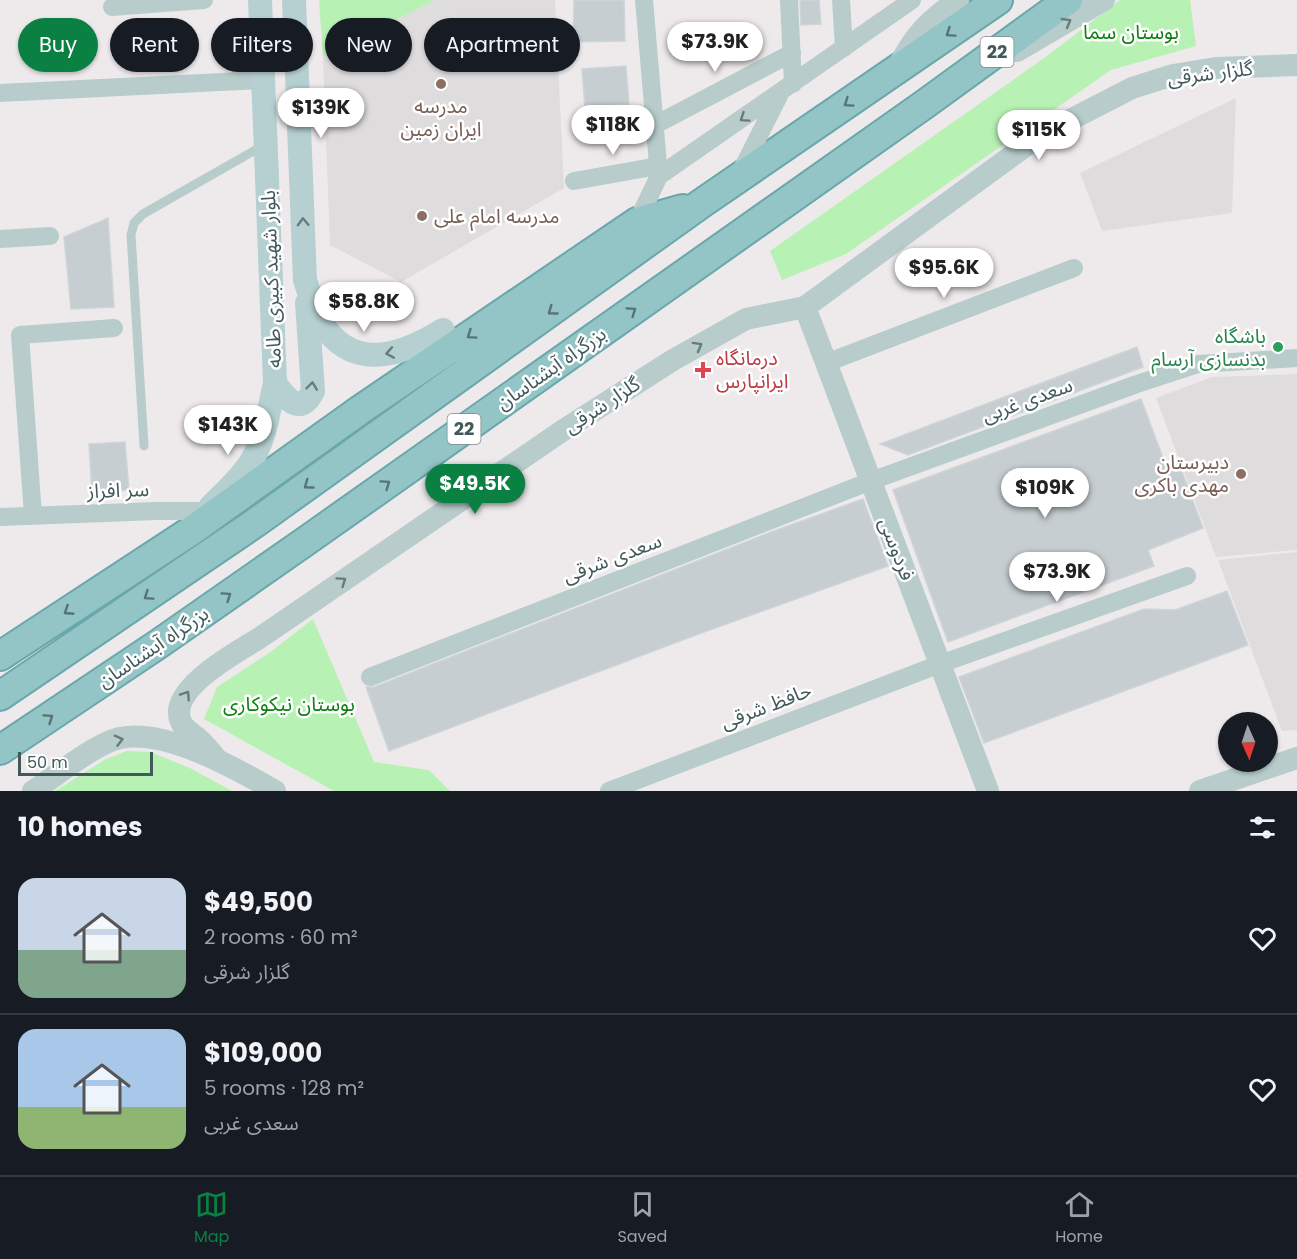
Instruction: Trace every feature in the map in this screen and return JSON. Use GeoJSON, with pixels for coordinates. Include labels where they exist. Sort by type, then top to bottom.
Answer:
{"type":"FeatureCollection","features":[{"type":"Feature","properties":{"kind":"highway","name":"22"},"geometry":{"type":"LineString","coordinates":[[0,696],[255,523],[702,203],[998,0]]}},
{"type":"Feature","properties":{"kind":"highway","name":"بزرگراه آبشناسان"},"geometry":{"type":"LineString","coordinates":[[0,761],[9,744],[157,645],[925,104],[1068,0]]}},
{"type":"Feature","properties":{"kind":"highway"},"geometry":{"type":"LineString","coordinates":[[443,330],[577,240],[702,203]]}},
{"type":"Feature","properties":{"kind":"highway"},"geometry":{"type":"LineString","coordinates":[[0,656],[637,222]]}},
{"type":"Feature","properties":{"kind":"main road","name":"بلوار شهید کبیری طامه"},"geometry":{"type":"LineString","coordinates":[[198,521],[252,460],[262,439],[275,382],[260,0]]}},
{"type":"Feature","properties":{"kind":"main road","name":"بلوار شهید کبیری طامه"},"geometry":{"type":"LineString","coordinates":[[294,0],[305,280],[315,309],[323,325],[334,339],[355,352],[379,355],[397,353],[443,330]]}},
{"type":"Feature","properties":{"kind":"main road"},"geometry":{"type":"LineString","coordinates":[[275,382],[287,400],[292,403],[305,402],[313,391],[305,280]]}},
{"type":"Feature","properties":{"kind":"street"},"geometry":{"type":"LineString","coordinates":[[112,7],[204,0]]}},
{"type":"Feature","properties":{"kind":"street"},"geometry":{"type":"LineString","coordinates":[[616,265],[658,171],[644,0]]}},
{"type":"Feature","properties":{"kind":"street"},"geometry":{"type":"LineString","coordinates":[[737,179],[787,88],[792,53],[789,0]]}},
{"type":"Feature","properties":{"kind":"street"},"geometry":{"type":"LineString","coordinates":[[841,0],[844,48]]}},
{"type":"Feature","properties":{"kind":"street"},"geometry":{"type":"LineString","coordinates":[[897,69],[908,47],[921,29],[958,0]]}},
{"type":"Feature","properties":{"kind":"street"},"geometry":{"type":"LineString","coordinates":[[925,104],[1104,0]]}},
{"type":"Feature","properties":{"kind":"street"},"geometry":{"type":"LineString","coordinates":[[574,181],[658,171],[787,88],[910,1]]}},
{"type":"Feature","properties":{"kind":"street"},"geometry":{"type":"LineString","coordinates":[[655,125],[792,53]]}},
{"type":"Feature","properties":{"kind":"street","name":"گلزار شرقی"},"geometry":{"type":"LineString","coordinates":[[216,758],[200,739],[186,729],[178,714],[187,692],[211,669],[562,431],[673,360],[746,319],[805,307],[1039,136],[1132,88],[1173,75],[1216,68],[1297,65]]}},
{"type":"Feature","properties":{"kind":"street"},"geometry":{"type":"LineString","coordinates":[[0,93],[263,80]]}},
{"type":"Feature","properties":{"kind":"street"},"geometry":{"type":"LineString","coordinates":[[0,239],[50,236]]}},
{"type":"Feature","properties":{"kind":"street"},"geometry":{"type":"LineString","coordinates":[[826,363],[1074,268]]}},
{"type":"Feature","properties":{"kind":"street","name":"فردوسی"},"geometry":{"type":"LineString","coordinates":[[805,307],[988,791]]}},
{"type":"Feature","properties":{"kind":"street"},"geometry":{"type":"LineString","coordinates":[[33,515],[20,335],[114,328]]}},
{"type":"Feature","properties":{"kind":"street","name":"سعدی غربی"},"geometry":{"type":"LineString","coordinates":[[871,481],[1198,364],[1297,358]]}},
{"type":"Feature","properties":{"kind":"street","name":"سعدی شرقی"},"geometry":{"type":"LineString","coordinates":[[370,677],[871,481]]}},
{"type":"Feature","properties":{"kind":"street","name":"سر افراز"},"geometry":{"type":"LineString","coordinates":[[0,517],[157,511],[198,521]]}},
{"type":"Feature","properties":{"kind":"street","name":"حافظ شرقی"},"geometry":{"type":"LineString","coordinates":[[609,791],[940,664],[1187,576]]}},
{"type":"Feature","properties":{"kind":"street"},"geometry":{"type":"LineString","coordinates":[[33,791],[101,746],[119,738],[150,737],[216,758],[275,791]]}},
{"type":"Feature","properties":{"kind":"street"},"geometry":{"type":"LineString","coordinates":[[1200,791],[1297,758]]}},
{"type":"Feature","properties":{"kind":"lane"},"geometry":{"type":"LineString","coordinates":[[144,446],[131,235],[134,223],[143,214],[266,144]]}},
{"type":"Feature","properties":{"kind":"shaded area"},"geometry":{"type":"Polygon","coordinates":[[[435,0],[555,0],[556,18],[424,18],[424,72],[558,72],[564,188],[401,282],[330,245],[323,57],[325,56],[325,72],[412,72],[412,18],[400,18],[435,0]]]}},
{"type":"Feature","properties":{"kind":"shaded area"},"geometry":{"type":"Polygon","coordinates":[[[1236,98],[1232,213],[1102,231],[1080,173],[1236,98]]]}},
{"type":"Feature","properties":{"kind":"shaded area","name":"دبیرستان مهدی باکری"},"geometry":{"type":"Polygon","coordinates":[[[1297,374],[1297,550],[1216,557],[1156,398],[1212,377],[1297,374]]]}},
{"type":"Feature","properties":{"kind":"shaded area"},"geometry":{"type":"Polygon","coordinates":[[[1297,552],[1297,730],[1282,731],[1278,712],[1275,712],[1218,560],[1297,552]]]}},
{"type":"Feature","properties":{"kind":"green space"},"geometry":{"type":"Polygon","coordinates":[[[319,0],[435,0],[400,18],[325,18],[325,56],[323,57],[319,0]]]}},
{"type":"Feature","properties":{"kind":"green space","name":"بوستان سما"},"geometry":{"type":"Polygon","coordinates":[[[1120,0],[1190,0],[1196,46],[1111,70],[846,254],[782,280],[770,251],[1047,56],[1120,0]]]}},
{"type":"Feature","properties":{"kind":"green space","name":"بوستان نیکوکاری"},"geometry":{"type":"Polygon","coordinates":[[[313,619],[374,762],[429,770],[450,791],[334,791],[204,719],[217,687],[269,653],[313,619]]]}},
{"type":"Feature","properties":{"kind":"green space"},"geometry":{"type":"Polygon","coordinates":[[[127,751],[151,752],[192,769],[232,791],[55,791],[106,759],[127,751]]]}},
{"type":"Feature","properties":{"kind":"building"},"geometry":{"type":"Polygon","coordinates":[[[574,0],[624,0],[625,41],[580,42],[580,18],[574,18],[574,0]]]}},
{"type":"Feature","properties":{"kind":"building"},"geometry":{"type":"Polygon","coordinates":[[[800,0],[819,0],[821,24],[801,25],[800,0]]]}},
{"type":"Feature","properties":{"kind":"building"},"geometry":{"type":"Polygon","coordinates":[[[626,66],[629,104],[585,108],[582,69],[626,66]]]}},
{"type":"Feature","properties":{"kind":"building"},"geometry":{"type":"Polygon","coordinates":[[[108,218],[114,307],[71,309],[64,237],[108,218]]]}},
{"type":"Feature","properties":{"kind":"building"},"geometry":{"type":"Polygon","coordinates":[[[1137,347],[1143,367],[908,455],[880,444],[1137,347]]]}},
{"type":"Feature","properties":{"kind":"building"},"geometry":{"type":"Polygon","coordinates":[[[1141,399],[1166,466],[1178,461],[1203,528],[1148,550],[1154,566],[948,642],[893,490],[1141,399]]]}},
{"type":"Feature","properties":{"kind":"building"},"geometry":{"type":"Polygon","coordinates":[[[125,442],[129,490],[92,492],[89,444],[125,442]]]}},
{"type":"Feature","properties":{"kind":"building"},"geometry":{"type":"Polygon","coordinates":[[[863,499],[888,566],[696,635],[389,751],[366,687],[374,687],[771,532],[863,499]]]}},
{"type":"Feature","properties":{"kind":"building"},"geometry":{"type":"Polygon","coordinates":[[[1227,591],[1248,645],[984,743],[959,677],[1144,609],[1175,610],[1227,591]]]}},
{"type":"Feature","properties":{"kind":"place","name":"مدرسه ایران زمین"},"geometry":{"type":"Point","coordinates":[441,84]}},
{"type":"Feature","properties":{"kind":"place","name":"مدرسه امام علی"},"geometry":{"type":"Point","coordinates":[422,216]}},
{"type":"Feature","properties":{"kind":"place","name":"باشگاه بدنسازی آرسام"},"geometry":{"type":"Point","coordinates":[1278,347]}},
{"type":"Feature","properties":{"kind":"place","name":"درمانگاه ایرانپارس"},"geometry":{"type":"Point","coordinates":[703,370]}},
{"type":"Feature","properties":{"kind":"place","name":"دبیرستان مهدی باکری"},"geometry":{"type":"Point","coordinates":[1241,474]}}]}
